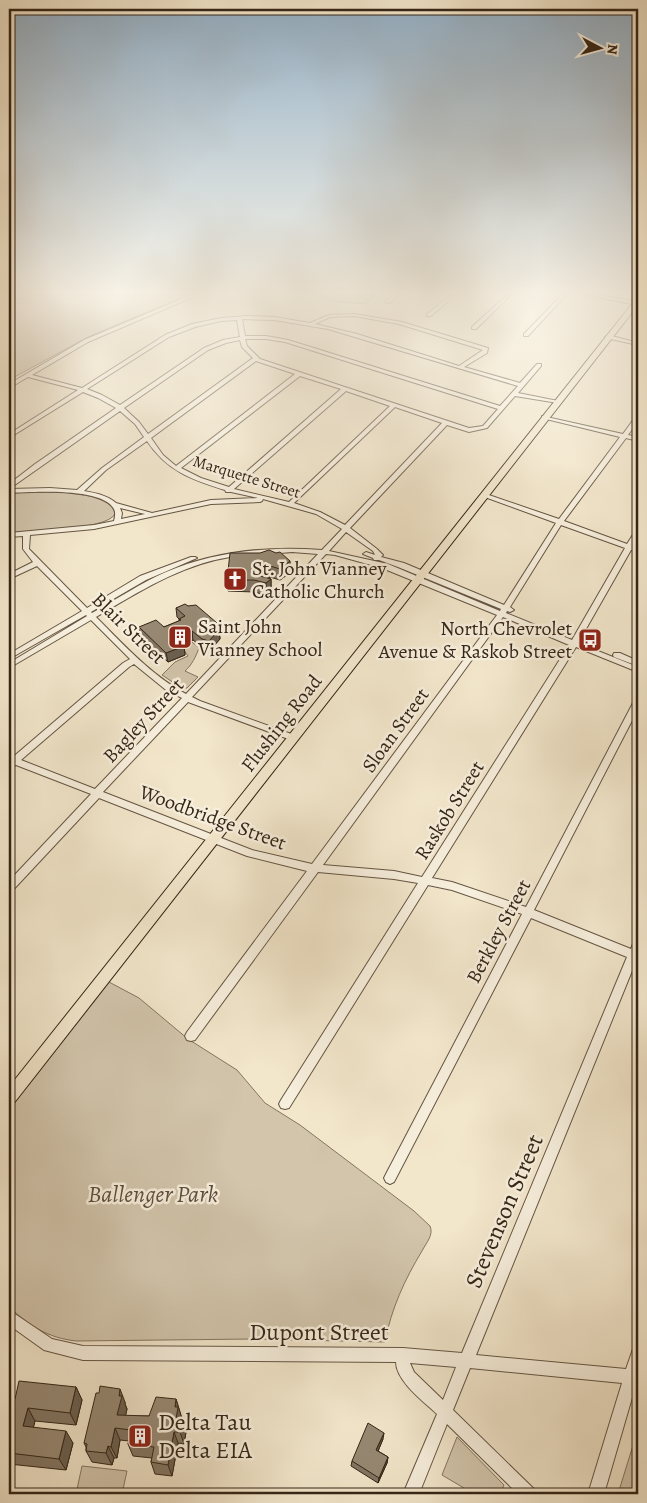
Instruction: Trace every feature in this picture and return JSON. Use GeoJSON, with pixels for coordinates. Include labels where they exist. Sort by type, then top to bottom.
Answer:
{"type":"FeatureCollection","features":[{"type":"Feature","properties":{"kind":"main road","name":"Flushing Road"},"geometry":{"type":"LineString","coordinates":[[9,1098],[585,365]]}},
{"type":"Feature","properties":{"kind":"street"},"geometry":{"type":"LineString","coordinates":[[9,386],[43,365]]}},
{"type":"Feature","properties":{"kind":"street"},"geometry":{"type":"LineString","coordinates":[[9,436],[120,365]]}},
{"type":"Feature","properties":{"kind":"street"},"geometry":{"type":"LineString","coordinates":[[9,487],[33,468],[183,365]]}},
{"type":"Feature","properties":{"kind":"street"},"geometry":{"type":"LineString","coordinates":[[79,492],[104,469],[247,365]]}},
{"type":"Feature","properties":{"kind":"street"},"geometry":{"type":"LineString","coordinates":[[274,365],[446,422],[477,430],[486,426],[539,365]]}},
{"type":"Feature","properties":{"kind":"street"},"geometry":{"type":"LineString","coordinates":[[363,365],[501,408]]}},
{"type":"Feature","properties":{"kind":"street"},"geometry":{"type":"LineString","coordinates":[[455,365],[521,385]]}},
{"type":"Feature","properties":{"kind":"street"},"geometry":{"type":"LineString","coordinates":[[177,468],[299,374]]}},
{"type":"Feature","properties":{"kind":"street","name":"Marquette Street"},"geometry":{"type":"LineString","coordinates":[[26,375],[81,389],[120,408],[136,423],[159,455],[177,468],[201,480],[320,514],[346,528],[378,552],[376,560]]}},
{"type":"Feature","properties":{"kind":"street"},"geometry":{"type":"LineString","coordinates":[[220,501],[231,489],[345,389]]}},
{"type":"Feature","properties":{"kind":"street"},"geometry":{"type":"LineString","coordinates":[[514,394],[556,402]]}},
{"type":"Feature","properties":{"kind":"street"},"geometry":{"type":"LineString","coordinates":[[290,504],[394,405]]}},
{"type":"Feature","properties":{"kind":"street"},"geometry":{"type":"LineString","coordinates":[[544,417],[638,439]]}},
{"type":"Feature","properties":{"kind":"street","name":"Sloan Street"},"geometry":{"type":"LineString","coordinates":[[191,1036],[504,611],[560,521],[638,417]]}},
{"type":"Feature","properties":{"kind":"street","name":"Bagley Street"},"geometry":{"type":"LineString","coordinates":[[9,887],[446,422]]}},
{"type":"Feature","properties":{"kind":"street"},"geometry":{"type":"LineString","coordinates":[[9,491],[79,492],[98,496],[115,506],[157,514]]}},
{"type":"Feature","properties":{"kind":"street"},"geometry":{"type":"LineString","coordinates":[[484,495],[633,548]]}},
{"type":"Feature","properties":{"kind":"street"},"geometry":{"type":"LineString","coordinates":[[9,535],[78,529],[117,523],[220,501],[265,498]]}},
{"type":"Feature","properties":{"kind":"street"},"geometry":{"type":"LineString","coordinates":[[115,506],[119,512],[117,523]]}},
{"type":"Feature","properties":{"kind":"street","name":"Raskob Street"},"geometry":{"type":"LineString","coordinates":[[285,1104],[576,641],[633,548],[638,531]]}},
{"type":"Feature","properties":{"kind":"street","name":"Blair Street"},"geometry":{"type":"LineString","coordinates":[[27,533],[27,551],[37,563],[159,682],[186,698],[294,738]]}},
{"type":"Feature","properties":{"kind":"street"},"geometry":{"type":"LineString","coordinates":[[9,657],[150,582],[195,561],[260,551],[326,550],[376,560],[421,576],[576,641],[638,664]]}},
{"type":"Feature","properties":{"kind":"street"},"geometry":{"type":"LineString","coordinates":[[9,577],[37,563]]}},
{"type":"Feature","properties":{"kind":"street"},"geometry":{"type":"LineString","coordinates":[[9,666],[89,614]]}},
{"type":"Feature","properties":{"kind":"street"},"geometry":{"type":"LineString","coordinates":[[576,641],[638,670]]}},
{"type":"Feature","properties":{"kind":"street"},"geometry":{"type":"LineString","coordinates":[[10,762],[120,670],[135,660]]}},
{"type":"Feature","properties":{"kind":"street","name":"Berkley Street"},"geometry":{"type":"LineString","coordinates":[[390,1178],[638,701]]}},
{"type":"Feature","properties":{"kind":"street","name":"Woodbridge Street"},"geometry":{"type":"LineString","coordinates":[[10,762],[266,858],[315,868],[426,880],[471,891],[637,952]]}},
{"type":"Feature","properties":{"kind":"street","name":"Stevenson Street"},"geometry":{"type":"LineString","coordinates":[[411,1494],[637,952]]}},
{"type":"Feature","properties":{"kind":"street","name":"Dupont Street"},"geometry":{"type":"LineString","coordinates":[[9,1318],[49,1345],[83,1353],[403,1355],[635,1377]]}},
{"type":"Feature","properties":{"kind":"street"},"geometry":{"type":"LineString","coordinates":[[596,1494],[635,1377],[638,1354]]}},
{"type":"Feature","properties":{"kind":"street"},"geometry":{"type":"LineString","coordinates":[[403,1355],[406,1373],[529,1494]]}},
{"type":"Feature","properties":{"kind":"green space"},"geometry":{"type":"Polygon","coordinates":[[[9,365],[36,365],[9,380],[9,365]]]}},
{"type":"Feature","properties":{"kind":"green space"},"geometry":{"type":"Polygon","coordinates":[[[62,492],[85,495],[101,500],[108,503],[115,514],[109,519],[83,527],[9,533],[9,493],[62,492]]]}},
{"type":"Feature","properties":{"kind":"green space"},"geometry":{"type":"Polygon","coordinates":[[[192,642],[199,648],[192,663],[185,671],[198,677],[187,688],[183,689],[162,675],[175,662],[188,656],[181,646],[192,642]]]}},
{"type":"Feature","properties":{"kind":"green space","name":"Ballenger Park"},"geometry":{"type":"Polygon","coordinates":[[[109,982],[139,998],[188,1039],[237,1070],[265,1103],[300,1125],[414,1211],[430,1226],[431,1233],[429,1239],[399,1295],[385,1342],[252,1339],[76,1341],[57,1337],[40,1330],[31,1325],[9,1306],[9,1110],[109,982]]]}},
{"type":"Feature","properties":{"kind":"green space"},"geometry":{"type":"Polygon","coordinates":[[[457,1437],[504,1485],[500,1494],[474,1494],[442,1475],[457,1437]]]}},
{"type":"Feature","properties":{"kind":"green space"},"geometry":{"type":"Polygon","coordinates":[[[634,1442],[638,1444],[638,1494],[618,1494],[634,1442]]]}},
{"type":"Feature","properties":{"kind":"green space"},"geometry":{"type":"Polygon","coordinates":[[[82,1466],[127,1471],[122,1494],[76,1494],[82,1466]]]}},
{"type":"Feature","properties":{"kind":"building"},"geometry":{"type":"Polygon","coordinates":[[[269,550],[276,553],[280,552],[290,561],[280,569],[270,566],[260,576],[271,579],[266,583],[254,580],[227,580],[230,553],[260,553],[269,550]]]}},
{"type":"Feature","properties":{"kind":"building"},"geometry":{"type":"Polygon","coordinates":[[[185,604],[188,606],[196,605],[217,623],[215,626],[219,630],[209,641],[202,639],[192,631],[175,638],[184,646],[166,653],[139,627],[156,620],[164,627],[181,620],[179,619],[185,616],[176,608],[185,604]]]}},
{"type":"Feature","properties":{"kind":"building"},"geometry":{"type":"Polygon","coordinates":[[[19,1381],[76,1387],[70,1413],[28,1408],[23,1426],[66,1431],[59,1459],[9,1453],[9,1398],[15,1399],[19,1381]]]}},
{"type":"Feature","properties":{"kind":"building","name":"Delta Tau Delta EIA"},"geometry":{"type":"Polygon","coordinates":[[[100,1386],[120,1389],[119,1396],[122,1396],[117,1415],[149,1416],[156,1397],[176,1399],[175,1407],[178,1407],[176,1419],[182,1420],[180,1432],[174,1432],[168,1465],[151,1462],[154,1447],[128,1444],[131,1430],[115,1428],[111,1447],[108,1446],[106,1453],[86,1451],[87,1444],[84,1443],[96,1393],[99,1393],[100,1386]]]}},
{"type":"Feature","properties":{"kind":"building"},"geometry":{"type":"Polygon","coordinates":[[[368,1423],[384,1433],[376,1450],[388,1457],[379,1478],[352,1461],[368,1423]]]}},
{"type":"Feature","properties":{"kind":"place","name":"St. John Vianney Catholic Church"},"geometry":{"type":"Point","coordinates":[235,579]}},
{"type":"Feature","properties":{"kind":"place","name":"Saint John Vianney School"},"geometry":{"type":"Point","coordinates":[180,637]}},
{"type":"Feature","properties":{"kind":"place","name":"North Chevrolet Avenue & Raskob Street"},"geometry":{"type":"Point","coordinates":[590,640]}},
{"type":"Feature","properties":{"kind":"place","name":"Delta Tau Delta EIA"},"geometry":{"type":"Point","coordinates":[140,1436]}}]}
